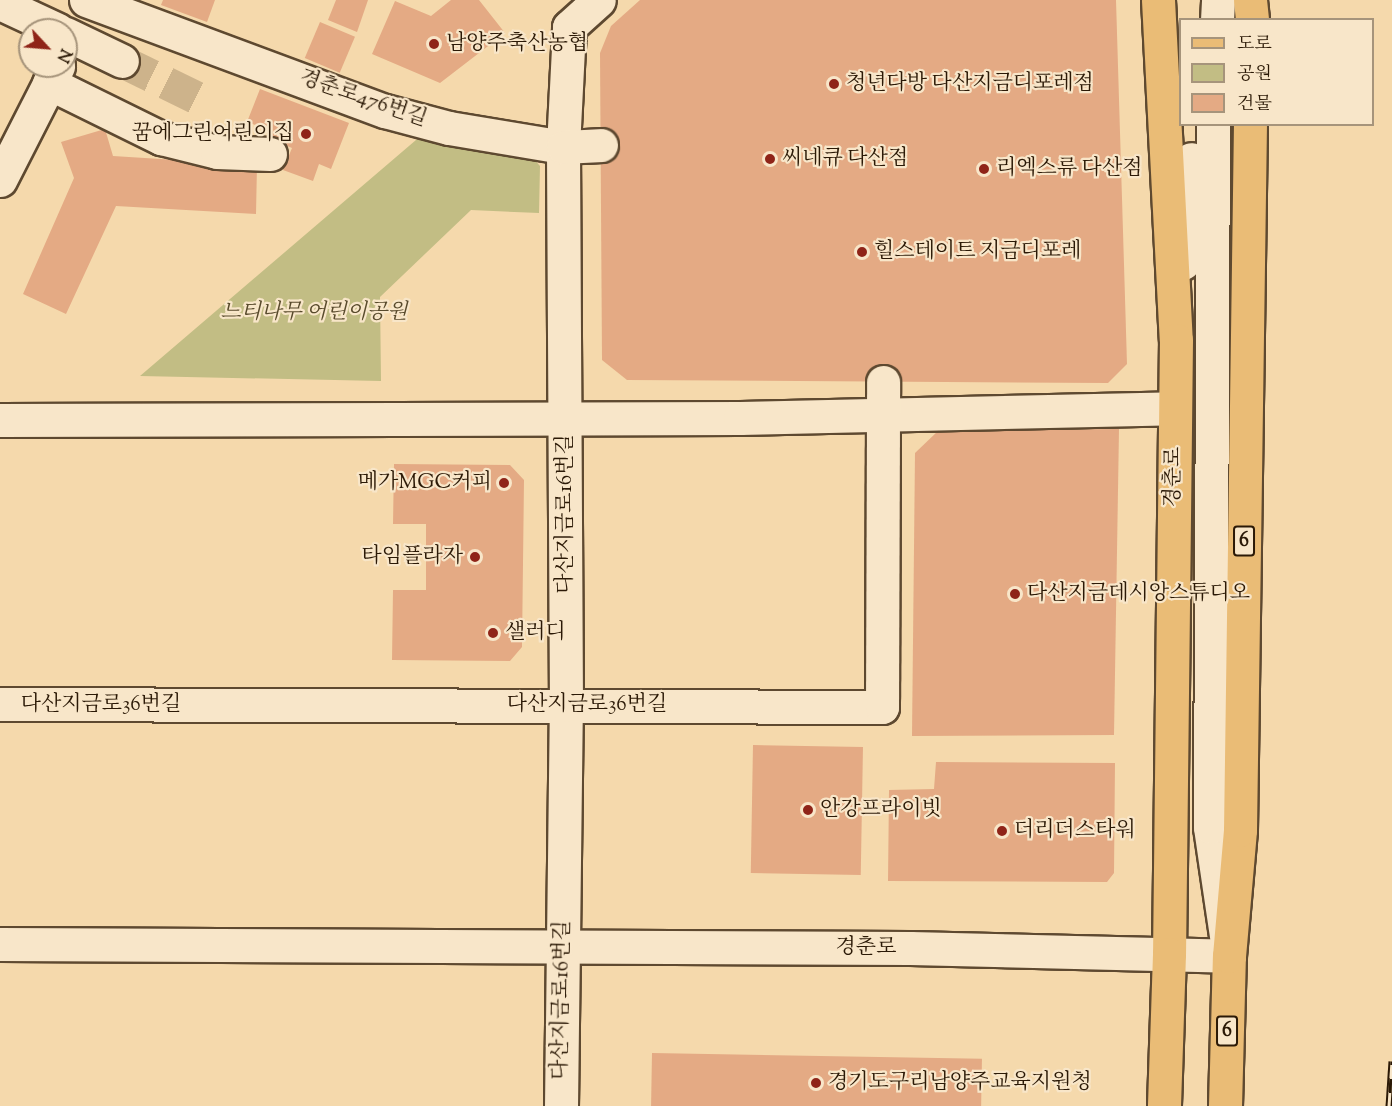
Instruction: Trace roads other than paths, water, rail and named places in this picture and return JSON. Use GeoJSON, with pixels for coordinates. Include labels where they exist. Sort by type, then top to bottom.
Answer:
{"type":"FeatureCollection","features":[{"type":"Feature","properties":{"kind":"main road","name":"경춘로"},"geometry":{"type":"LineString","coordinates":[[1158,0],[1176,340],[1169,954],[1164,1106]]}},
{"type":"Feature","properties":{"kind":"main road"},"geometry":{"type":"LineString","coordinates":[[1250,0],[1252,18]]}},
{"type":"Feature","properties":{"kind":"main road","name":"6"},"geometry":{"type":"LineString","coordinates":[[1225,1106],[1229,956],[1240,830],[1250,126]]}},
{"type":"Feature","properties":{"kind":"street","name":"경춘로476번길"},"geometry":{"type":"LineString","coordinates":[[86,0],[385,111],[449,128],[563,147],[600,145]]}},
{"type":"Feature","properties":{"kind":"street"},"geometry":{"type":"LineString","coordinates":[[598,0],[569,27],[563,147],[567,417],[1175,408]]}},
{"type":"Feature","properties":{"kind":"street"},"geometry":{"type":"LineString","coordinates":[[1201,0],[1202,18]]}},
{"type":"Feature","properties":{"kind":"street"},"geometry":{"type":"LineString","coordinates":[[1217,18],[1218,0]]}},
{"type":"Feature","properties":{"kind":"street"},"geometry":{"type":"LineString","coordinates":[[0,3],[29,18]]}},
{"type":"Feature","properties":{"kind":"street"},"geometry":{"type":"LineString","coordinates":[[78,42],[122,61]]}},
{"type":"Feature","properties":{"kind":"street"},"geometry":{"type":"LineString","coordinates":[[0,180],[51,78]]}},
{"type":"Feature","properties":{"kind":"street"},"geometry":{"type":"LineString","coordinates":[[58,78],[160,138],[217,152],[270,154]]}},
{"type":"Feature","properties":{"kind":"street"},"geometry":{"type":"LineString","coordinates":[[1176,340],[1194,126]]}},
{"type":"Feature","properties":{"kind":"street"},"geometry":{"type":"LineString","coordinates":[[1213,126],[1210,827],[1229,956]]}},
{"type":"Feature","properties":{"kind":"street"},"geometry":{"type":"LineString","coordinates":[[883,382],[883,414]]}},
{"type":"Feature","properties":{"kind":"street","name":"다산지금로36번길"},"geometry":{"type":"LineString","coordinates":[[0,704],[882,707],[883,414]]}},
{"type":"Feature","properties":{"kind":"street","name":"다산지금로16번길"},"geometry":{"type":"LineString","coordinates":[[0,420],[567,417],[561,1106]]}},
{"type":"Feature","properties":{"kind":"street"},"geometry":{"type":"LineString","coordinates":[[0,944],[562,948]]}},
{"type":"Feature","properties":{"kind":"street","name":"경춘로"},"geometry":{"type":"LineString","coordinates":[[562,948],[910,948],[1229,956]]}},
{"type":"Feature","properties":{"kind":"tunnel"},"geometry":{"type":"LineString","coordinates":[[122,61],[208,103]]}},
{"type":"Feature","properties":{"kind":"railway"},"geometry":{"type":"LineString","coordinates":[[1389,1106],[1392,1061]]}},
{"type":"Feature","properties":{"kind":"place","name":"남양주축산농협"},"geometry":{"type":"Point","coordinates":[434,44]}},
{"type":"Feature","properties":{"kind":"place","name":"청년다방 다산지금디포레점"},"geometry":{"type":"Point","coordinates":[834,84]}},
{"type":"Feature","properties":{"kind":"place","name":"꿈에그린어린이집"},"geometry":{"type":"Point","coordinates":[306,134]}},
{"type":"Feature","properties":{"kind":"place","name":"씨네큐 다산점"},"geometry":{"type":"Point","coordinates":[770,159]}},
{"type":"Feature","properties":{"kind":"place","name":"리엑스류 다산점"},"geometry":{"type":"Point","coordinates":[984,169]}},
{"type":"Feature","properties":{"kind":"place","name":"힐스테이트 지금디포레"},"geometry":{"type":"Point","coordinates":[862,252]}},
{"type":"Feature","properties":{"kind":"place","name":"메가MGC커피"},"geometry":{"type":"Point","coordinates":[504,483]}},
{"type":"Feature","properties":{"kind":"place","name":"타임플라자"},"geometry":{"type":"Point","coordinates":[475,557]}},
{"type":"Feature","properties":{"kind":"place","name":"다산지금데시앙스튜디오"},"geometry":{"type":"Point","coordinates":[1015,594]}},
{"type":"Feature","properties":{"kind":"place","name":"샐러디"},"geometry":{"type":"Point","coordinates":[493,633]}},
{"type":"Feature","properties":{"kind":"place","name":"안강프라이빗"},"geometry":{"type":"Point","coordinates":[808,810]}},
{"type":"Feature","properties":{"kind":"place","name":"더리더스타워"},"geometry":{"type":"Point","coordinates":[1002,831]}},
{"type":"Feature","properties":{"kind":"place","name":"경기도구리남양주교육지원청"},"geometry":{"type":"Point","coordinates":[816,1083]}},
{"type":"Feature","properties":{"kind":"park label","name":"느티나무 어린이공원"},"geometry":{"type":"Point","coordinates":[314,313]}}]}
